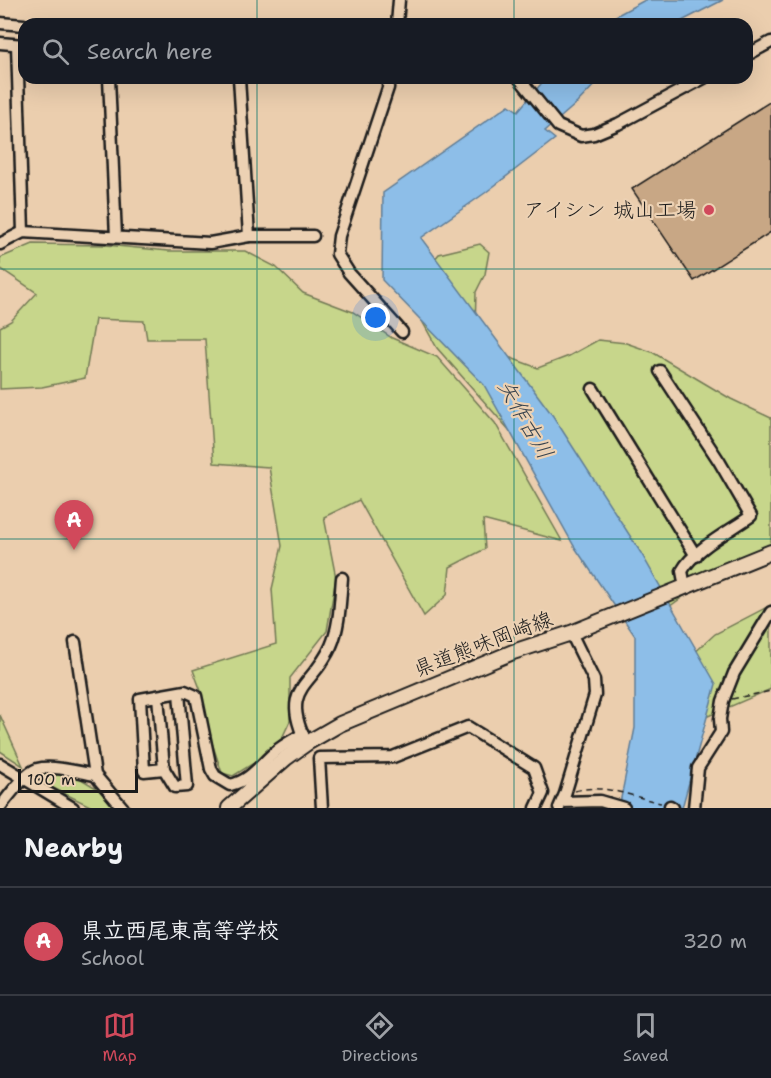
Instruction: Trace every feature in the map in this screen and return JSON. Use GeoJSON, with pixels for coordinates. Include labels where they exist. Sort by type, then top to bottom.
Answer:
{"type":"FeatureCollection","features":[{"type":"Feature","properties":{"kind":"main road","name":"県道熊味岡崎線"},"geometry":{"type":"LineString","coordinates":[[229,808],[286,758],[305,738],[513,652],[571,633],[771,552]]}},
{"type":"Feature","properties":{"kind":"street"},"geometry":{"type":"LineString","coordinates":[[398,18],[399,0]]}},
{"type":"Feature","properties":{"kind":"street"},"geometry":{"type":"LineString","coordinates":[[0,23],[18,24]]}},
{"type":"Feature","properties":{"kind":"street"},"geometry":{"type":"LineString","coordinates":[[753,52],[771,42]]}},
{"type":"Feature","properties":{"kind":"street"},"geometry":{"type":"LineString","coordinates":[[0,43],[18,45]]}},
{"type":"Feature","properties":{"kind":"street"},"geometry":{"type":"LineString","coordinates":[[21,84],[23,232]]}},
{"type":"Feature","properties":{"kind":"street"},"geometry":{"type":"LineString","coordinates":[[109,84],[116,237]]}},
{"type":"Feature","properties":{"kind":"street"},"geometry":{"type":"LineString","coordinates":[[239,84],[249,236]]}},
{"type":"Feature","properties":{"kind":"street"},"geometry":{"type":"LineString","coordinates":[[388,84],[339,236],[337,254],[349,273],[402,332]]}},
{"type":"Feature","properties":{"kind":"street"},"geometry":{"type":"LineString","coordinates":[[524,84],[558,126],[580,136],[594,134],[618,124],[693,84]]}},
{"type":"Feature","properties":{"kind":"street"},"geometry":{"type":"LineString","coordinates":[[0,244],[23,232],[210,243],[249,236],[313,236]]}},
{"type":"Feature","properties":{"kind":"street"},"geometry":{"type":"LineString","coordinates":[[660,371],[719,461],[751,516],[706,547],[685,565],[682,571],[685,587]]}},
{"type":"Feature","properties":{"kind":"street"},"geometry":{"type":"LineString","coordinates":[[593,390],[696,556]]}},
{"type":"Feature","properties":{"kind":"street"},"geometry":{"type":"LineString","coordinates":[[164,769],[144,771],[140,699],[190,692],[196,696],[211,769],[215,776],[230,785],[239,783],[250,776],[276,751],[305,738],[297,723],[298,694],[309,677],[318,671],[332,644],[342,578]]}},
{"type":"Feature","properties":{"kind":"street"},"geometry":{"type":"LineString","coordinates":[[694,808],[698,768],[721,732],[720,719],[723,700],[734,673],[771,612]]}},
{"type":"Feature","properties":{"kind":"street"},"geometry":{"type":"LineString","coordinates":[[571,633],[594,680],[595,694],[562,801],[600,801],[624,808]]}},
{"type":"Feature","properties":{"kind":"street"},"geometry":{"type":"LineString","coordinates":[[75,642],[95,775],[123,808]]}},
{"type":"Feature","properties":{"kind":"street"},"geometry":{"type":"LineString","coordinates":[[158,696],[164,769],[175,787],[187,786],[178,693]]}},
{"type":"Feature","properties":{"kind":"street"},"geometry":{"type":"LineString","coordinates":[[322,808],[319,758],[393,757],[468,727],[534,768],[543,793],[536,808]]}},
{"type":"Feature","properties":{"kind":"street"},"geometry":{"type":"LineString","coordinates":[[0,764],[74,808]]}},
{"type":"Feature","properties":{"kind":"street"},"geometry":{"type":"LineString","coordinates":[[0,807],[24,779],[36,769],[63,769],[95,775]]}},
{"type":"Feature","properties":{"kind":"path"},"geometry":{"type":"LineString","coordinates":[[723,700],[742,698],[771,690]]}},
{"type":"Feature","properties":{"kind":"path"},"geometry":{"type":"LineString","coordinates":[[562,801],[584,789],[604,789],[672,807]]}},
{"type":"Feature","properties":{"kind":"green space"},"geometry":{"type":"Polygon","coordinates":[[[33,244],[106,245],[169,251],[245,251],[276,267],[303,293],[353,312],[392,338],[437,357],[495,423],[562,541],[483,520],[485,549],[450,567],[447,595],[424,616],[359,500],[324,517],[336,578],[327,631],[290,678],[290,721],[282,738],[262,758],[233,776],[222,773],[207,728],[201,691],[193,670],[276,644],[272,589],[282,546],[269,467],[214,463],[205,339],[147,339],[144,321],[95,319],[85,378],[42,387],[0,389],[0,327],[11,321],[37,293],[0,268],[0,258],[33,244]]]}},
{"type":"Feature","properties":{"kind":"green space"},"geometry":{"type":"Polygon","coordinates":[[[480,244],[489,252],[485,274],[476,292],[475,330],[500,354],[538,368],[569,356],[598,340],[626,343],[652,352],[731,399],[771,418],[771,547],[719,571],[659,614],[541,466],[437,348],[421,319],[422,274],[439,254],[480,244]]]}},
{"type":"Feature","properties":{"kind":"green space"},"geometry":{"type":"Polygon","coordinates":[[[771,605],[771,689],[706,717],[691,656],[715,634],[771,605]]]}},
{"type":"Feature","properties":{"kind":"green space"},"geometry":{"type":"Polygon","coordinates":[[[0,715],[23,766],[0,751],[0,715]]]}},
{"type":"Feature","properties":{"kind":"green space"},"geometry":{"type":"Polygon","coordinates":[[[73,774],[101,791],[114,808],[94,808],[43,783],[42,775],[73,774]]]}},
{"type":"Feature","properties":{"kind":"water"},"geometry":{"type":"Polygon","coordinates":[[[645,0],[723,0],[688,18],[612,18],[645,0]]]}},
{"type":"Feature","properties":{"kind":"water","name":"矢作古川"},"geometry":{"type":"Polygon","coordinates":[[[541,84],[595,84],[545,131],[555,139],[485,193],[421,238],[553,416],[641,553],[716,684],[682,808],[619,808],[635,728],[635,636],[574,546],[484,385],[382,280],[383,193],[509,105],[518,111],[541,84]]]}},
{"type":"Feature","properties":{"kind":"building","name":"アイシン 城山工場"},"geometry":{"type":"Polygon","coordinates":[[[771,101],[771,232],[694,281],[632,189],[771,101]]]}},
{"type":"Feature","properties":{"kind":"place","name":"アイシン 城山工場"},"geometry":{"type":"Point","coordinates":[709,210]}},
{"type":"Feature","properties":{"kind":"place","name":"県立西尾東高等学校"},"geometry":{"type":"Point","coordinates":[74,550]}}]}
